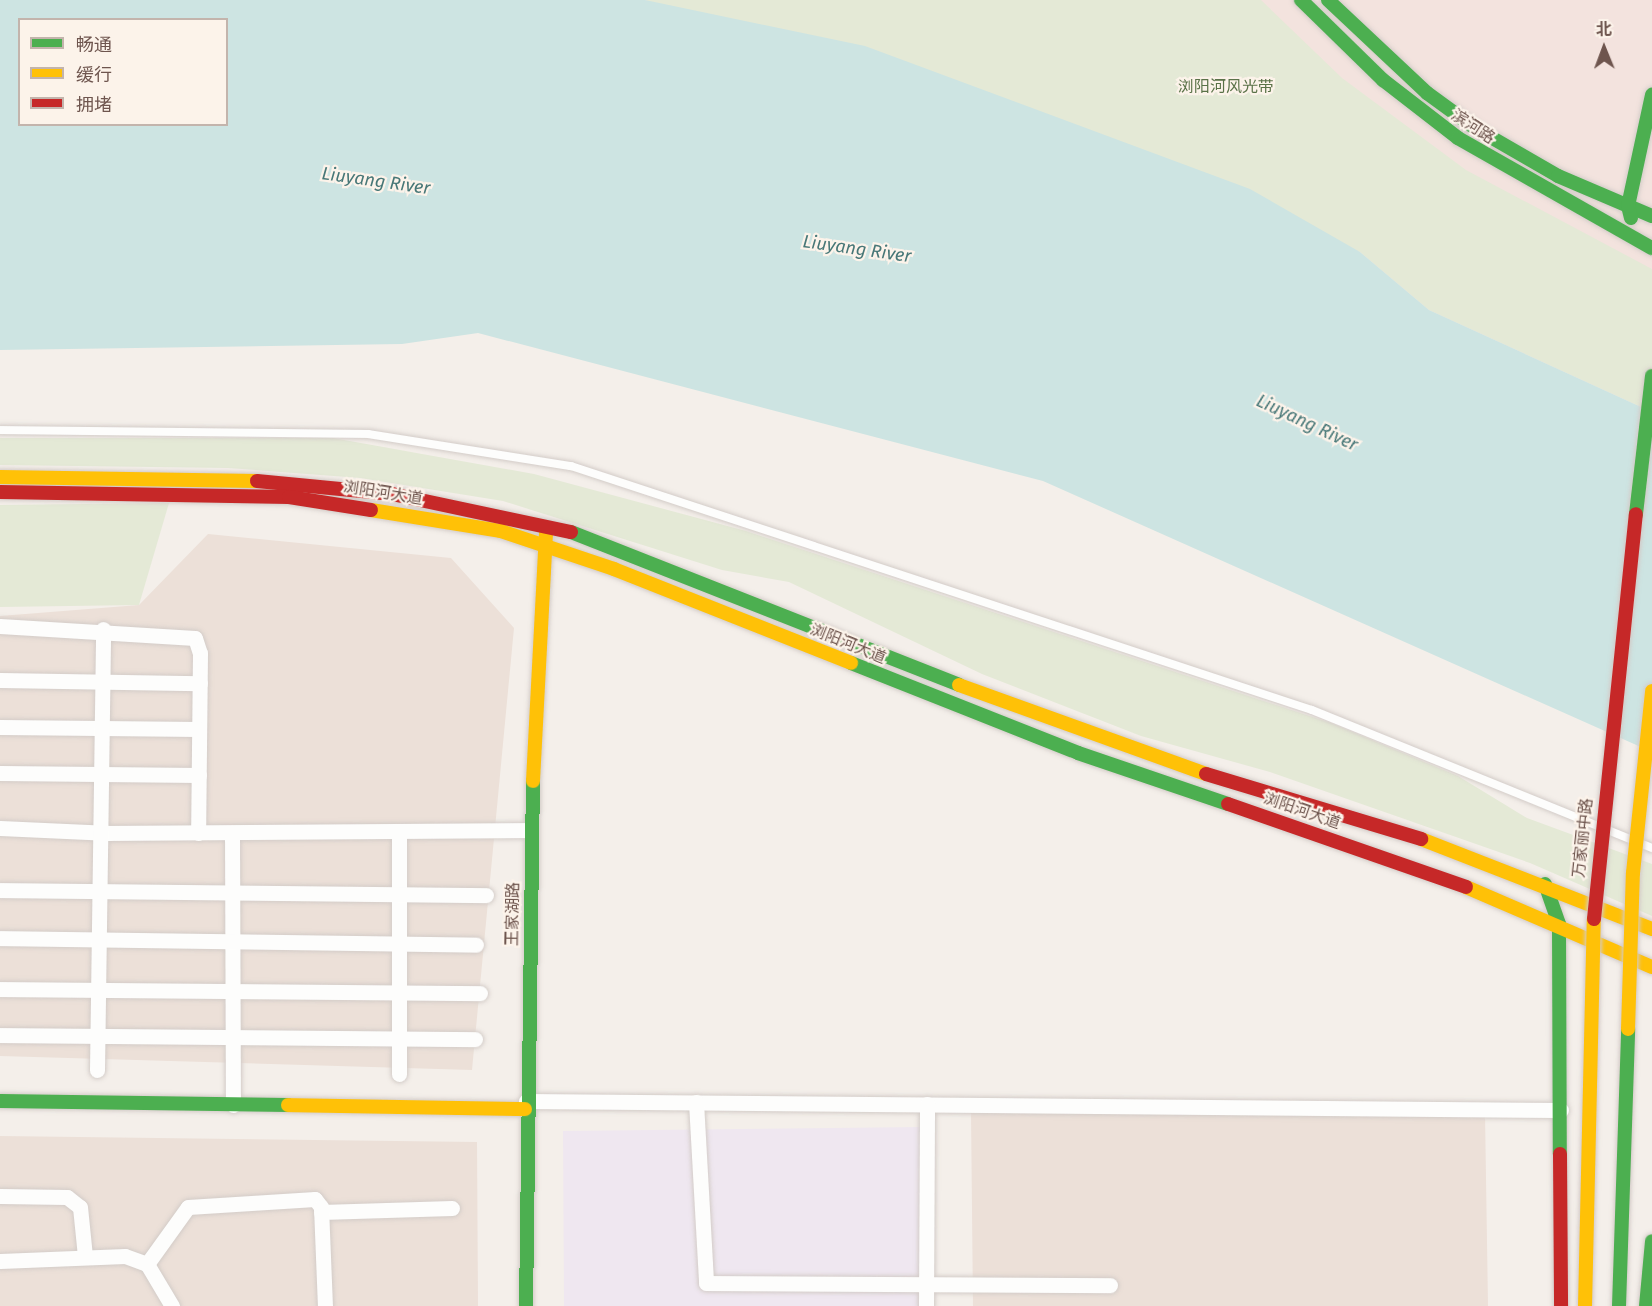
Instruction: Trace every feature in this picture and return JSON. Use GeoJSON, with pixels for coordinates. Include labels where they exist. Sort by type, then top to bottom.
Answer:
{"type":"FeatureCollection","features":[{"type":"Feature","properties":{"kind":"main road","name":"滨河路"},"geometry":{"type":"LineString","coordinates":[[1301,0],[1419,111],[1507,169],[1652,248]]}},
{"type":"Feature","properties":{"kind":"main road","name":"滨河路"},"geometry":{"type":"LineString","coordinates":[[1328,0],[1427,93],[1475,128],[1523,158],[1652,216]]}},
{"type":"Feature","properties":{"kind":"main road"},"geometry":{"type":"LineString","coordinates":[[1637,241],[1628,206],[1652,95]]}},
{"type":"Feature","properties":{"kind":"main road","name":"万家丽中路"},"geometry":{"type":"LineString","coordinates":[[1585,1306],[1595,872],[1652,376]]}},
{"type":"Feature","properties":{"kind":"main road","name":"浏阳河大道"},"geometry":{"type":"LineString","coordinates":[[0,477],[290,482],[392,494],[546,524],[617,546],[1140,754],[1449,848],[1545,884],[1652,929]]}},
{"type":"Feature","properties":{"kind":"main road","name":"浏阳河大道"},"geometry":{"type":"LineString","coordinates":[[0,492],[289,497],[393,509],[544,544],[1078,753],[1450,880],[1559,924],[1652,967]]}},
{"type":"Feature","properties":{"kind":"main road","name":"王家湖路"},"geometry":{"type":"LineString","coordinates":[[526,1306],[525,1105],[531,830],[546,524]]}},
{"type":"Feature","properties":{"kind":"main road"},"geometry":{"type":"LineString","coordinates":[[1619,1306],[1633,873],[1652,691]]}},
{"type":"Feature","properties":{"kind":"main road"},"geometry":{"type":"LineString","coordinates":[[1545,884],[1559,924],[1561,1306]]}},
{"type":"Feature","properties":{"kind":"main road"},"geometry":{"type":"LineString","coordinates":[[0,1101],[233,1105],[525,1105]]}},
{"type":"Feature","properties":{"kind":"main road"},"geometry":{"type":"LineString","coordinates":[[1646,1306],[1652,1241]]}},
{"type":"Feature","properties":{"kind":"street"},"geometry":{"type":"LineString","coordinates":[[0,626],[103,629],[195,638],[200,683],[198,833]]}},
{"type":"Feature","properties":{"kind":"street"},"geometry":{"type":"LineString","coordinates":[[97,1071],[103,629]]}},
{"type":"Feature","properties":{"kind":"street"},"geometry":{"type":"LineString","coordinates":[[0,680],[200,683]]}},
{"type":"Feature","properties":{"kind":"street"},"geometry":{"type":"LineString","coordinates":[[0,727],[199,729]]}},
{"type":"Feature","properties":{"kind":"street"},"geometry":{"type":"LineString","coordinates":[[0,773],[199,775]]}},
{"type":"Feature","properties":{"kind":"street"},"geometry":{"type":"LineString","coordinates":[[0,828],[99,833],[531,830]]}},
{"type":"Feature","properties":{"kind":"street"},"geometry":{"type":"LineString","coordinates":[[399,831],[399,1074]]}},
{"type":"Feature","properties":{"kind":"street"},"geometry":{"type":"LineString","coordinates":[[232,832],[233,1105]]}},
{"type":"Feature","properties":{"kind":"street"},"geometry":{"type":"LineString","coordinates":[[0,890],[232,895],[486,895]]}},
{"type":"Feature","properties":{"kind":"street"},"geometry":{"type":"LineString","coordinates":[[0,938],[232,945],[476,945]]}},
{"type":"Feature","properties":{"kind":"street"},"geometry":{"type":"LineString","coordinates":[[0,989],[232,993],[480,993]]}},
{"type":"Feature","properties":{"kind":"street"},"geometry":{"type":"LineString","coordinates":[[0,1035],[476,1039]]}},
{"type":"Feature","properties":{"kind":"street"},"geometry":{"type":"LineString","coordinates":[[696,1102],[706,1283],[1110,1285]]}},
{"type":"Feature","properties":{"kind":"street"},"geometry":{"type":"LineString","coordinates":[[525,1105],[696,1102],[1561,1110]]}},
{"type":"Feature","properties":{"kind":"street"},"geometry":{"type":"LineString","coordinates":[[926,1306],[927,1104]]}},
{"type":"Feature","properties":{"kind":"street"},"geometry":{"type":"LineString","coordinates":[[0,1196],[67,1197],[80,1207],[85,1256]]}},
{"type":"Feature","properties":{"kind":"street"},"geometry":{"type":"LineString","coordinates":[[147,1264],[188,1207],[315,1199],[321,1212],[325,1306]]}},
{"type":"Feature","properties":{"kind":"street"},"geometry":{"type":"LineString","coordinates":[[321,1212],[453,1208]]}},
{"type":"Feature","properties":{"kind":"street"},"geometry":{"type":"LineString","coordinates":[[0,1262],[85,1256],[125,1256],[147,1264],[172,1306]]}},
{"type":"Feature","properties":{"kind":"lane"},"geometry":{"type":"LineString","coordinates":[[0,430],[368,434],[571,466],[1312,710],[1652,848]]}},
{"type":"Feature","properties":{"kind":"shaded area","name":"浏阳河风光带"},"geometry":{"type":"Polygon","coordinates":[[[645,0],[1652,0],[1652,412],[1429,310],[1360,252],[645,0]]]}},
{"type":"Feature","properties":{"kind":"shaded area"},"geometry":{"type":"Polygon","coordinates":[[[208,534],[451,558],[514,628],[472,1070],[0,1056],[0,616],[139,605],[208,534]]]}},
{"type":"Feature","properties":{"kind":"shaded area"},"geometry":{"type":"Polygon","coordinates":[[[971,1110],[1485,1115],[1488,1306],[973,1306],[971,1110]]]}},
{"type":"Feature","properties":{"kind":"shaded area"},"geometry":{"type":"Polygon","coordinates":[[[924,1127],[929,1306],[564,1306],[563,1131],[924,1127]]]}},
{"type":"Feature","properties":{"kind":"shaded area"},"geometry":{"type":"Polygon","coordinates":[[[0,1136],[477,1142],[478,1306],[0,1306],[0,1136]]]}},
{"type":"Feature","properties":{"kind":"green space","name":"浏阳河风光带"},"geometry":{"type":"Polygon","coordinates":[[[645,0],[1261,0],[1342,78],[1466,170],[1652,269],[1652,412],[1429,310],[1360,252],[645,0]]]}},
{"type":"Feature","properties":{"kind":"green space"},"geometry":{"type":"Polygon","coordinates":[[[0,438],[333,438],[534,474],[746,531],[1331,723],[1458,776],[1527,818],[1652,864],[1652,916],[1530,863],[1270,772],[1141,736],[982,674],[789,582],[722,570],[503,501],[360,478],[228,468],[0,465],[0,438]]]}},
{"type":"Feature","properties":{"kind":"green space"},"geometry":{"type":"Polygon","coordinates":[[[169,503],[139,605],[0,607],[0,505],[169,503]]]}},
{"type":"Feature","properties":{"kind":"water","name":"Liuyang River"},"geometry":{"type":"Polygon","coordinates":[[[0,0],[645,0],[865,46],[1250,189],[1360,252],[1429,310],[1652,412],[1652,752],[1043,481],[478,333],[402,344],[0,350],[0,0]]]}},
{"type":"Feature","properties":{"kind":"traffic: fast"},"geometry":{"type":"LineString","coordinates":[[1301,0],[1383,80],[1458,138],[1652,248]]}},
{"type":"Feature","properties":{"kind":"traffic: fast"},"geometry":{"type":"LineString","coordinates":[[1328,0],[1427,93],[1475,128],[1558,176],[1652,216]]}},
{"type":"Feature","properties":{"kind":"traffic: fast"},"geometry":{"type":"LineString","coordinates":[[1631,218],[1628,206],[1652,95]]}},
{"type":"Feature","properties":{"kind":"traffic: fast"},"geometry":{"type":"LineString","coordinates":[[1636,514],[1652,376]]}},
{"type":"Feature","properties":{"kind":"traffic: fast"},"geometry":{"type":"LineString","coordinates":[[571,532],[959,685]]}},
{"type":"Feature","properties":{"kind":"traffic: fast"},"geometry":{"type":"LineString","coordinates":[[851,663],[1078,753],[1228,804]]}},
{"type":"Feature","properties":{"kind":"traffic: fast"},"geometry":{"type":"LineString","coordinates":[[526,1306],[533,781]]}},
{"type":"Feature","properties":{"kind":"traffic: fast"},"geometry":{"type":"LineString","coordinates":[[1545,884],[1559,924],[1560,1154]]}},
{"type":"Feature","properties":{"kind":"traffic: fast"},"geometry":{"type":"LineString","coordinates":[[1619,1306],[1628,1029]]}},
{"type":"Feature","properties":{"kind":"traffic: fast"},"geometry":{"type":"LineString","coordinates":[[0,1101],[288,1105]]}},
{"type":"Feature","properties":{"kind":"traffic: fast"},"geometry":{"type":"LineString","coordinates":[[1646,1306],[1652,1241]]}},
{"type":"Feature","properties":{"kind":"traffic: slow"},"geometry":{"type":"LineString","coordinates":[[0,477],[257,481]]}},
{"type":"Feature","properties":{"kind":"traffic: slow"},"geometry":{"type":"LineString","coordinates":[[371,510],[501,531],[614,569],[851,663]]}},
{"type":"Feature","properties":{"kind":"traffic: slow"},"geometry":{"type":"LineString","coordinates":[[533,781],[546,530]]}},
{"type":"Feature","properties":{"kind":"traffic: slow"},"geometry":{"type":"LineString","coordinates":[[959,685],[1206,774]]}},
{"type":"Feature","properties":{"kind":"traffic: slow"},"geometry":{"type":"LineString","coordinates":[[1628,1029],[1633,873],[1652,691]]}},
{"type":"Feature","properties":{"kind":"traffic: slow"},"geometry":{"type":"LineString","coordinates":[[1421,839],[1652,929]]}},
{"type":"Feature","properties":{"kind":"traffic: slow"},"geometry":{"type":"LineString","coordinates":[[1466,887],[1652,967]]}},
{"type":"Feature","properties":{"kind":"traffic: slow"},"geometry":{"type":"LineString","coordinates":[[1585,1306],[1594,919]]}},
{"type":"Feature","properties":{"kind":"traffic: slow"},"geometry":{"type":"LineString","coordinates":[[288,1105],[525,1109]]}},
{"type":"Feature","properties":{"kind":"traffic: jam"},"geometry":{"type":"LineString","coordinates":[[257,481],[392,494],[571,532]]}},
{"type":"Feature","properties":{"kind":"traffic: jam"},"geometry":{"type":"LineString","coordinates":[[0,492],[289,497],[371,510]]}},
{"type":"Feature","properties":{"kind":"traffic: jam"},"geometry":{"type":"LineString","coordinates":[[1594,919],[1636,514]]}},
{"type":"Feature","properties":{"kind":"traffic: jam"},"geometry":{"type":"LineString","coordinates":[[1206,774],[1421,839]]}},
{"type":"Feature","properties":{"kind":"traffic: jam"},"geometry":{"type":"LineString","coordinates":[[1228,804],[1466,887]]}},
{"type":"Feature","properties":{"kind":"traffic: jam"},"geometry":{"type":"LineString","coordinates":[[1560,1154],[1561,1306]]}}]}
